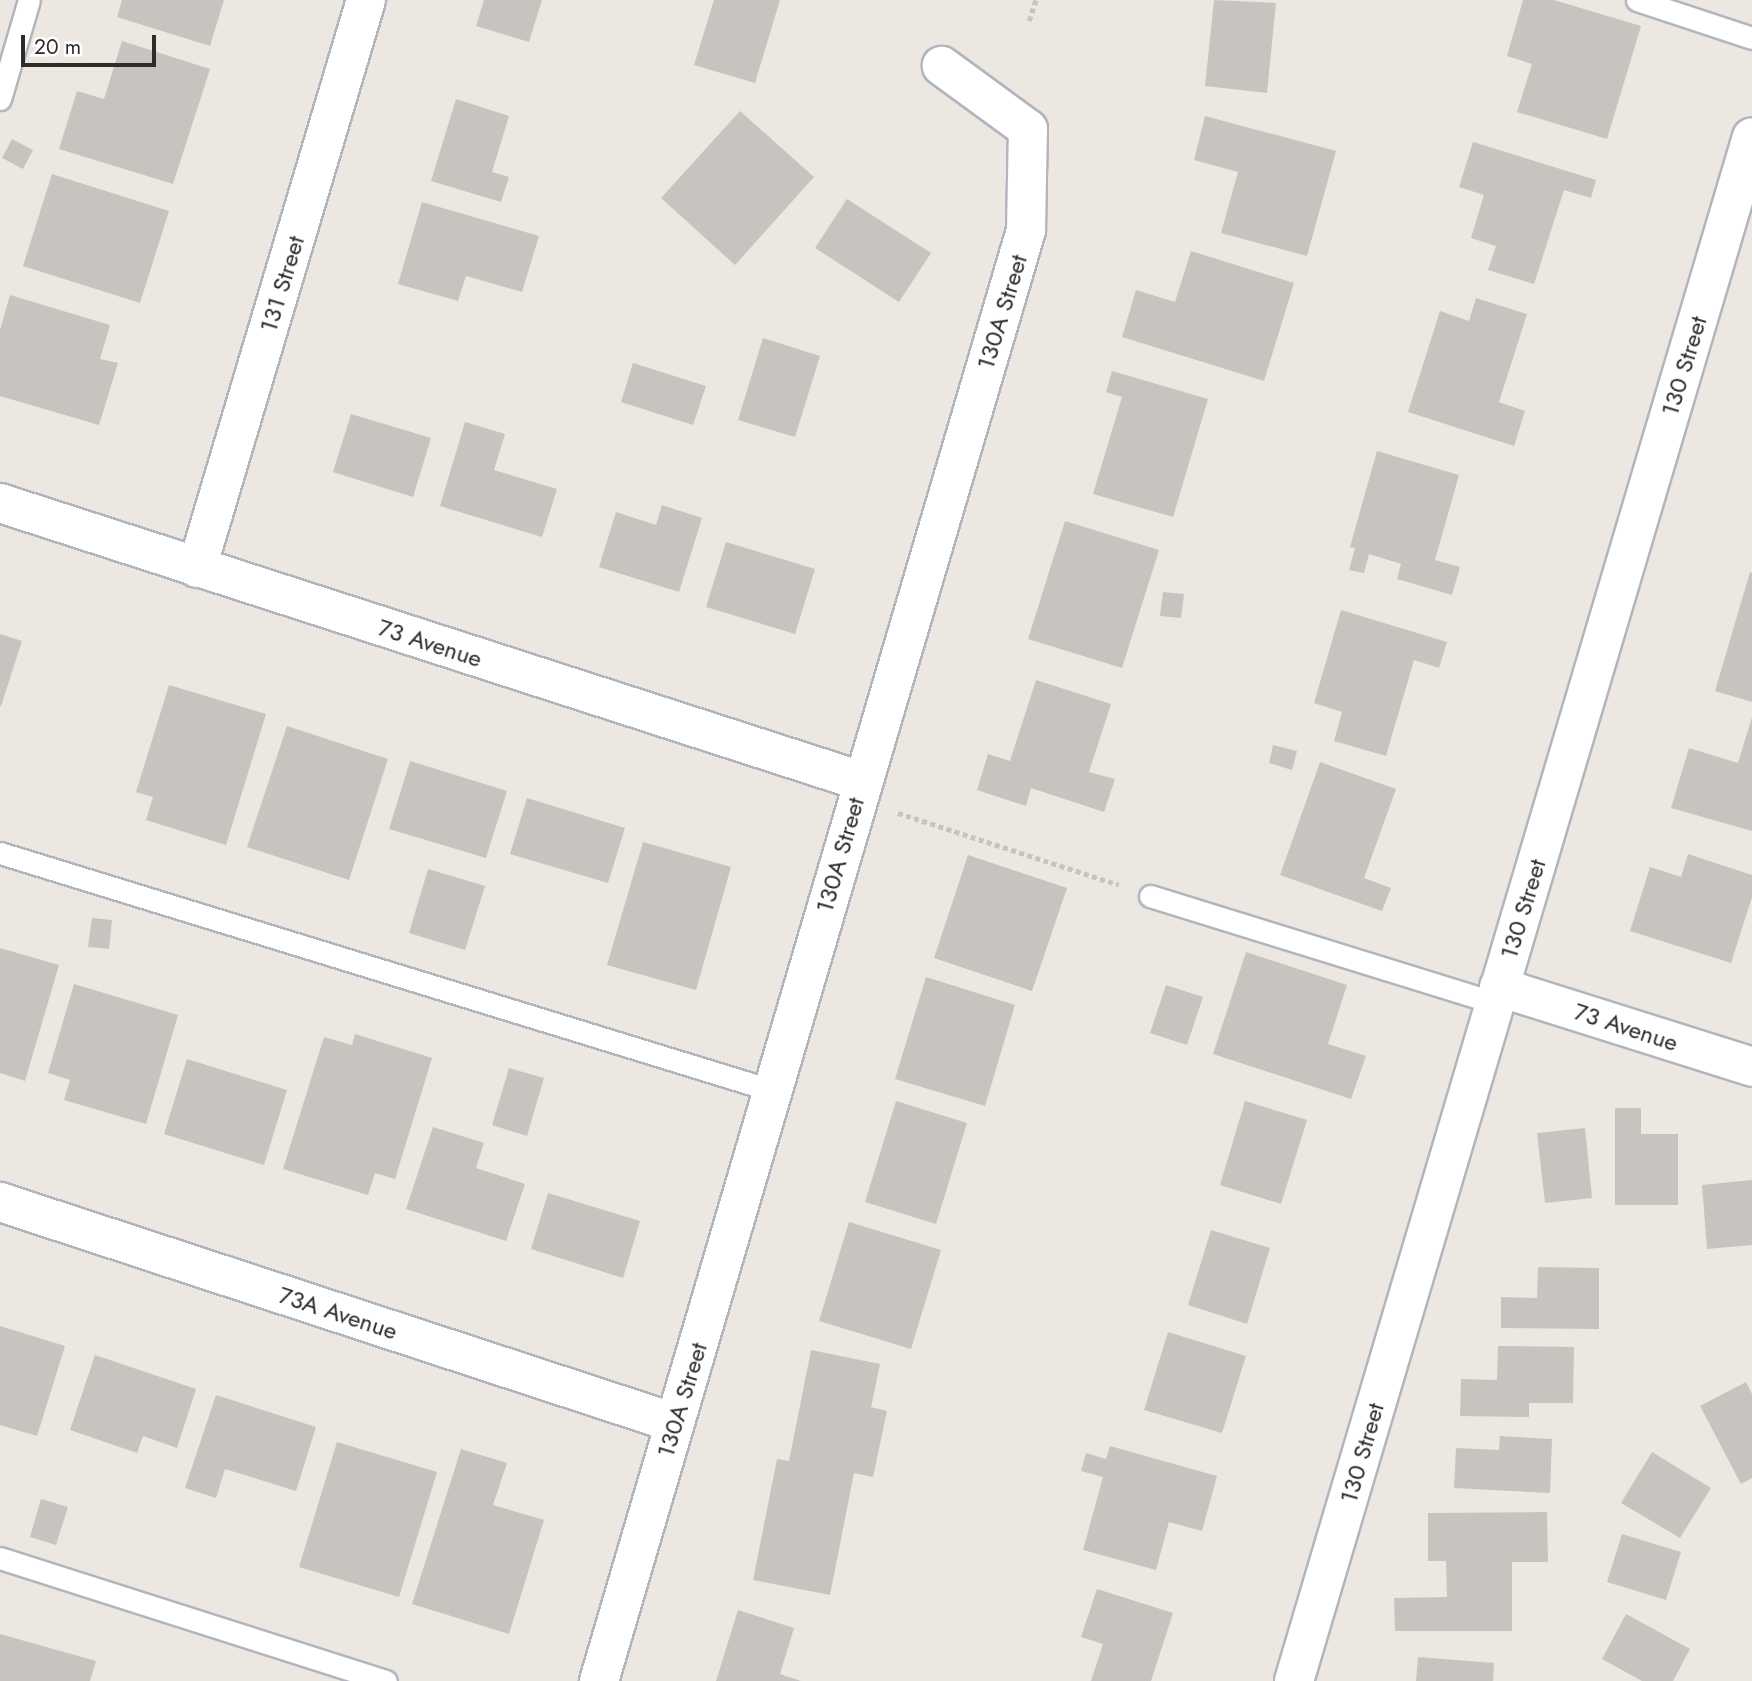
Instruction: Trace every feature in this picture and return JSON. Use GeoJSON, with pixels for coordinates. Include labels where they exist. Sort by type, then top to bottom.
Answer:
{"type":"FeatureCollection","features":[{"type":"Feature","properties":{"kind":"street","name":"131 Street"},"geometry":{"type":"LineString","coordinates":[[197,568],[366,0]]}},
{"type":"Feature","properties":{"kind":"street","name":"130A Street"},"geometry":{"type":"LineString","coordinates":[[598,1681],[774,1091],[861,781],[1026,230],[1028,130],[942,66]]}},
{"type":"Feature","properties":{"kind":"street","name":"130 Street"},"geometry":{"type":"LineString","coordinates":[[1294,1681],[1752,137]]}},
{"type":"Feature","properties":{"kind":"street","name":"73 Avenue"},"geometry":{"type":"LineString","coordinates":[[0,503],[861,781]]}},
{"type":"Feature","properties":{"kind":"street","name":"73 Avenue"},"geometry":{"type":"LineString","coordinates":[[1497,995],[1752,1067]]}},
{"type":"Feature","properties":{"kind":"street","name":"73A Avenue"},"geometry":{"type":"LineString","coordinates":[[0,1202],[675,1423]]}},
{"type":"Feature","properties":{"kind":"lane"},"geometry":{"type":"LineString","coordinates":[[0,99],[29,0]]}},
{"type":"Feature","properties":{"kind":"lane"},"geometry":{"type":"LineString","coordinates":[[1637,0],[1752,38]]}},
{"type":"Feature","properties":{"kind":"lane"},"geometry":{"type":"LineString","coordinates":[[0,853],[774,1091]]}},
{"type":"Feature","properties":{"kind":"lane"},"geometry":{"type":"LineString","coordinates":[[1150,895],[1497,995]]}},
{"type":"Feature","properties":{"kind":"lane"},"geometry":{"type":"LineString","coordinates":[[0,1558],[386,1681]]}},
{"type":"Feature","properties":{"kind":"path"},"geometry":{"type":"LineString","coordinates":[[1029,21],[1036,0]]}},
{"type":"Feature","properties":{"kind":"path"},"geometry":{"type":"LineString","coordinates":[[893,811],[1150,895]]}},
{"type":"Feature","properties":{"kind":"building"},"geometry":{"type":"Polygon","coordinates":[[[122,0],[224,0],[210,46],[117,17],[122,0]]]}},
{"type":"Feature","properties":{"kind":"building"},"geometry":{"type":"Polygon","coordinates":[[[484,0],[542,0],[529,42],[476,26],[484,0]]]}},
{"type":"Feature","properties":{"kind":"building"},"geometry":{"type":"Polygon","coordinates":[[[714,0],[780,0],[755,83],[694,65],[714,0]]]}},
{"type":"Feature","properties":{"kind":"building"},"geometry":{"type":"Polygon","coordinates":[[[1214,0],[1276,3],[1267,93],[1205,86],[1214,0]]]}},
{"type":"Feature","properties":{"kind":"building"},"geometry":{"type":"Polygon","coordinates":[[[1523,0],[1554,0],[1641,26],[1607,139],[1517,112],[1532,64],[1507,56],[1523,0]]]}},
{"type":"Feature","properties":{"kind":"building"},"geometry":{"type":"Polygon","coordinates":[[[122,41],[210,69],[173,184],[59,149],[77,91],[104,99],[122,41]]]}},
{"type":"Feature","properties":{"kind":"building"},"geometry":{"type":"Polygon","coordinates":[[[456,99],[509,116],[492,172],[509,177],[501,202],[431,181],[456,99]]]}},
{"type":"Feature","properties":{"kind":"building"},"geometry":{"type":"Polygon","coordinates":[[[740,111],[814,177],[735,265],[661,198],[740,111]]]}},
{"type":"Feature","properties":{"kind":"building"},"geometry":{"type":"Polygon","coordinates":[[[1205,116],[1336,151],[1307,256],[1221,233],[1238,172],[1194,160],[1205,116]]]}},
{"type":"Feature","properties":{"kind":"building"},"geometry":{"type":"Polygon","coordinates":[[[12,139],[33,150],[23,169],[2,158],[12,139]]]}},
{"type":"Feature","properties":{"kind":"building"},"geometry":{"type":"Polygon","coordinates":[[[1473,142],[1596,180],[1591,198],[1564,190],[1534,284],[1488,270],[1496,246],[1471,238],[1484,195],[1459,187],[1473,142]]]}},
{"type":"Feature","properties":{"kind":"building"},"geometry":{"type":"Polygon","coordinates":[[[52,174],[169,211],[140,303],[23,266],[52,174]]]}},
{"type":"Feature","properties":{"kind":"building"},"geometry":{"type":"Polygon","coordinates":[[[847,199],[931,253],[899,302],[815,248],[847,199]]]}},
{"type":"Feature","properties":{"kind":"building"},"geometry":{"type":"Polygon","coordinates":[[[422,202],[539,236],[522,292],[466,276],[458,301],[398,284],[422,202]]]}},
{"type":"Feature","properties":{"kind":"building"},"geometry":{"type":"Polygon","coordinates":[[[1191,251],[1294,283],[1264,381],[1122,337],[1136,290],[1175,302],[1191,251]]]}},
{"type":"Feature","properties":{"kind":"building"},"geometry":{"type":"Polygon","coordinates":[[[10,295],[110,325],[100,359],[118,363],[99,425],[0,396],[0,330],[10,295]]]}},
{"type":"Feature","properties":{"kind":"building"},"geometry":{"type":"Polygon","coordinates":[[[1476,298],[1527,314],[1499,402],[1525,411],[1514,446],[1408,412],[1440,311],[1469,321],[1476,298]]]}},
{"type":"Feature","properties":{"kind":"building"},"geometry":{"type":"Polygon","coordinates":[[[763,338],[820,356],[795,437],[738,420],[763,338]]]}},
{"type":"Feature","properties":{"kind":"building"},"geometry":{"type":"Polygon","coordinates":[[[633,363],[706,386],[693,425],[621,402],[633,363]]]}},
{"type":"Feature","properties":{"kind":"building"},"geometry":{"type":"Polygon","coordinates":[[[1112,371],[1208,399],[1173,517],[1093,494],[1122,397],[1106,392],[1112,371]]]}},
{"type":"Feature","properties":{"kind":"building"},"geometry":{"type":"Polygon","coordinates":[[[351,414],[431,438],[413,497],[333,472],[351,414]]]}},
{"type":"Feature","properties":{"kind":"building"},"geometry":{"type":"Polygon","coordinates":[[[465,422],[505,434],[494,470],[557,489],[542,537],[440,506],[465,422]]]}},
{"type":"Feature","properties":{"kind":"building"},"geometry":{"type":"Polygon","coordinates":[[[1377,451],[1459,475],[1435,560],[1460,567],[1452,595],[1397,579],[1401,564],[1369,554],[1364,573],[1349,570],[1355,548],[1350,547],[1377,451]]]}},
{"type":"Feature","properties":{"kind":"building"},"geometry":{"type":"Polygon","coordinates":[[[662,505],[702,518],[679,592],[599,567],[616,512],[656,525],[662,505]]]}},
{"type":"Feature","properties":{"kind":"building"},"geometry":{"type":"Polygon","coordinates":[[[1065,521],[1159,550],[1122,668],[1028,639],[1065,521]]]}},
{"type":"Feature","properties":{"kind":"building"},"geometry":{"type":"Polygon","coordinates":[[[726,542],[815,569],[795,634],[706,607],[726,542]]]}},
{"type":"Feature","properties":{"kind":"building"},"geometry":{"type":"Polygon","coordinates":[[[1750,572],[1752,573],[1752,702],[1715,691],[1750,572]]]}},
{"type":"Feature","properties":{"kind":"building"},"geometry":{"type":"Polygon","coordinates":[[[1163,592],[1184,594],[1181,618],[1160,616],[1163,592]]]}},
{"type":"Feature","properties":{"kind":"building"},"geometry":{"type":"Polygon","coordinates":[[[1341,610],[1447,642],[1439,668],[1414,660],[1386,756],[1334,741],[1342,712],[1314,703],[1341,610]]]}},
{"type":"Feature","properties":{"kind":"building"},"geometry":{"type":"Polygon","coordinates":[[[0,634],[22,641],[1,706],[0,706],[0,634]]]}},
{"type":"Feature","properties":{"kind":"building"},"geometry":{"type":"Polygon","coordinates":[[[1036,680],[1111,704],[1089,772],[1115,779],[1104,812],[1031,788],[1026,806],[977,790],[988,754],[1010,761],[1036,680]]]}},
{"type":"Feature","properties":{"kind":"building"},"geometry":{"type":"Polygon","coordinates":[[[169,685],[266,714],[226,845],[146,820],[153,797],[136,792],[169,685]]]}},
{"type":"Feature","properties":{"kind":"building"},"geometry":{"type":"Polygon","coordinates":[[[1752,717],[1752,831],[1671,808],[1689,748],[1738,763],[1752,717]]]}},
{"type":"Feature","properties":{"kind":"building"},"geometry":{"type":"Polygon","coordinates":[[[287,726],[388,759],[349,880],[247,847],[287,726]]]}},
{"type":"Feature","properties":{"kind":"building"},"geometry":{"type":"Polygon","coordinates":[[[1273,745],[1297,751],[1292,770],[1269,763],[1273,745]]]}},
{"type":"Feature","properties":{"kind":"building"},"geometry":{"type":"Polygon","coordinates":[[[410,761],[507,791],[486,858],[389,829],[410,761]]]}},
{"type":"Feature","properties":{"kind":"building"},"geometry":{"type":"Polygon","coordinates":[[[1320,762],[1396,789],[1364,878],[1391,888],[1382,911],[1280,875],[1320,762]]]}},
{"type":"Feature","properties":{"kind":"building"},"geometry":{"type":"Polygon","coordinates":[[[527,798],[625,828],[608,883],[510,854],[527,798]]]}},
{"type":"Feature","properties":{"kind":"building"},"geometry":{"type":"Polygon","coordinates":[[[643,842],[731,867],[696,990],[607,965],[643,842]]]}},
{"type":"Feature","properties":{"kind":"building"},"geometry":{"type":"Polygon","coordinates":[[[1688,854],[1752,875],[1752,897],[1731,963],[1630,931],[1650,867],[1681,877],[1688,854]]]}},
{"type":"Feature","properties":{"kind":"building"},"geometry":{"type":"Polygon","coordinates":[[[968,855],[1067,888],[1032,991],[934,958],[968,855]]]}},
{"type":"Feature","properties":{"kind":"building"},"geometry":{"type":"Polygon","coordinates":[[[428,869],[485,886],[465,950],[409,933],[428,869]]]}},
{"type":"Feature","properties":{"kind":"building"},"geometry":{"type":"Polygon","coordinates":[[[92,918],[112,920],[109,949],[88,947],[92,918]]]}},
{"type":"Feature","properties":{"kind":"building"},"geometry":{"type":"Polygon","coordinates":[[[0,948],[59,965],[25,1081],[0,1073],[0,948]]]}},
{"type":"Feature","properties":{"kind":"building"},"geometry":{"type":"Polygon","coordinates":[[[1246,952],[1347,985],[1328,1044],[1366,1056],[1351,1099],[1213,1054],[1246,952]]]}},
{"type":"Feature","properties":{"kind":"building"},"geometry":{"type":"Polygon","coordinates":[[[926,977],[1015,1005],[985,1106],[895,1079],[926,977]]]}},
{"type":"Feature","properties":{"kind":"building"},"geometry":{"type":"Polygon","coordinates":[[[74,984],[178,1015],[146,1124],[64,1100],[70,1080],[48,1073],[74,984]]]}},
{"type":"Feature","properties":{"kind":"building"},"geometry":{"type":"Polygon","coordinates":[[[1166,985],[1203,997],[1187,1045],[1150,1033],[1166,985]]]}},
{"type":"Feature","properties":{"kind":"building"},"geometry":{"type":"Polygon","coordinates":[[[355,1034],[432,1058],[395,1179],[375,1173],[368,1195],[283,1169],[324,1037],[352,1045],[355,1034]]]}},
{"type":"Feature","properties":{"kind":"building"},"geometry":{"type":"Polygon","coordinates":[[[187,1059],[287,1090],[264,1165],[164,1134],[187,1059]]]}},
{"type":"Feature","properties":{"kind":"building"},"geometry":{"type":"Polygon","coordinates":[[[509,1068],[544,1078],[527,1136],[492,1125],[509,1068]]]}},
{"type":"Feature","properties":{"kind":"building"},"geometry":{"type":"Polygon","coordinates":[[[896,1101],[967,1123],[936,1224],[865,1202],[896,1101]]]}},
{"type":"Feature","properties":{"kind":"building"},"geometry":{"type":"Polygon","coordinates":[[[1245,1101],[1307,1120],[1281,1204],[1220,1185],[1245,1101]]]}},
{"type":"Feature","properties":{"kind":"building"},"geometry":{"type":"Polygon","coordinates":[[[1615,1108],[1641,1108],[1641,1134],[1678,1134],[1678,1205],[1615,1205],[1615,1108]]]}},
{"type":"Feature","properties":{"kind":"building"},"geometry":{"type":"Polygon","coordinates":[[[433,1127],[484,1143],[476,1168],[525,1184],[506,1241],[406,1209],[433,1127]]]}},
{"type":"Feature","properties":{"kind":"building"},"geometry":{"type":"Polygon","coordinates":[[[1585,1128],[1592,1198],[1545,1203],[1537,1133],[1585,1128]]]}},
{"type":"Feature","properties":{"kind":"building"},"geometry":{"type":"Polygon","coordinates":[[[1752,1180],[1752,1245],[1707,1249],[1702,1185],[1752,1180]]]}},
{"type":"Feature","properties":{"kind":"building"},"geometry":{"type":"Polygon","coordinates":[[[548,1193],[640,1221],[623,1278],[531,1249],[548,1193]]]}},
{"type":"Feature","properties":{"kind":"building"},"geometry":{"type":"Polygon","coordinates":[[[849,1222],[941,1250],[911,1349],[819,1321],[849,1222]]]}},
{"type":"Feature","properties":{"kind":"building"},"geometry":{"type":"Polygon","coordinates":[[[1211,1230],[1270,1248],[1247,1324],[1188,1305],[1211,1230]]]}},
{"type":"Feature","properties":{"kind":"building"},"geometry":{"type":"Polygon","coordinates":[[[1538,1267],[1599,1268],[1599,1329],[1501,1328],[1501,1297],[1537,1298],[1538,1267]]]}},
{"type":"Feature","properties":{"kind":"building"},"geometry":{"type":"Polygon","coordinates":[[[0,1326],[65,1346],[37,1436],[0,1425],[0,1326]]]}},
{"type":"Feature","properties":{"kind":"building"},"geometry":{"type":"Polygon","coordinates":[[[1168,1332],[1246,1356],[1222,1433],[1144,1410],[1168,1332]]]}},
{"type":"Feature","properties":{"kind":"building"},"geometry":{"type":"Polygon","coordinates":[[[1498,1346],[1574,1347],[1573,1403],[1529,1403],[1529,1417],[1460,1416],[1461,1379],[1497,1380],[1498,1346]]]}},
{"type":"Feature","properties":{"kind":"building"},"geometry":{"type":"Polygon","coordinates":[[[811,1350],[880,1364],[871,1407],[887,1411],[873,1477],[854,1473],[830,1595],[753,1580],[777,1459],[789,1461],[811,1350]]]}},
{"type":"Feature","properties":{"kind":"building"},"geometry":{"type":"Polygon","coordinates":[[[95,1355],[196,1389],[177,1448],[143,1436],[137,1453],[70,1430],[95,1355]]]}},
{"type":"Feature","properties":{"kind":"building"},"geometry":{"type":"Polygon","coordinates":[[[1746,1382],[1752,1394],[1752,1478],[1741,1484],[1700,1406],[1746,1382]]]}},
{"type":"Feature","properties":{"kind":"building"},"geometry":{"type":"Polygon","coordinates":[[[216,1395],[316,1427],[296,1491],[225,1469],[216,1498],[185,1488],[216,1395]]]}},
{"type":"Feature","properties":{"kind":"building"},"geometry":{"type":"Polygon","coordinates":[[[1500,1436],[1552,1439],[1550,1493],[1454,1488],[1456,1448],[1499,1450],[1500,1436]]]}},
{"type":"Feature","properties":{"kind":"building"},"geometry":{"type":"Polygon","coordinates":[[[337,1442],[437,1472],[399,1597],[299,1567],[337,1442]]]}},
{"type":"Feature","properties":{"kind":"building"},"geometry":{"type":"Polygon","coordinates":[[[1110,1446],[1217,1476],[1202,1531],[1169,1522],[1156,1570],[1083,1550],[1103,1477],[1081,1471],[1086,1453],[1106,1459],[1110,1446]]]}},
{"type":"Feature","properties":{"kind":"building"},"geometry":{"type":"Polygon","coordinates":[[[461,1449],[507,1463],[493,1505],[544,1520],[509,1634],[412,1604],[461,1449]]]}},
{"type":"Feature","properties":{"kind":"building"},"geometry":{"type":"Polygon","coordinates":[[[1652,1452],[1711,1488],[1680,1538],[1621,1503],[1652,1452]]]}},
{"type":"Feature","properties":{"kind":"building"},"geometry":{"type":"Polygon","coordinates":[[[41,1499],[68,1507],[56,1545],[30,1537],[41,1499]]]}},
{"type":"Feature","properties":{"kind":"building"},"geometry":{"type":"Polygon","coordinates":[[[1547,1512],[1548,1562],[1512,1562],[1512,1631],[1395,1631],[1394,1598],[1447,1597],[1446,1561],[1428,1561],[1428,1513],[1547,1512]]]}},
{"type":"Feature","properties":{"kind":"building"},"geometry":{"type":"Polygon","coordinates":[[[1622,1534],[1681,1552],[1666,1600],[1607,1582],[1622,1534]]]}},
{"type":"Feature","properties":{"kind":"building"},"geometry":{"type":"Polygon","coordinates":[[[1097,1589],[1173,1613],[1151,1681],[1091,1681],[1103,1644],[1081,1637],[1097,1589]]]}},
{"type":"Feature","properties":{"kind":"building"},"geometry":{"type":"Polygon","coordinates":[[[738,1610],[794,1628],[780,1674],[801,1681],[716,1681],[738,1610]]]}},
{"type":"Feature","properties":{"kind":"building"},"geometry":{"type":"Polygon","coordinates":[[[1626,1614],[1690,1649],[1673,1681],[1642,1681],[1602,1659],[1626,1614]]]}},
{"type":"Feature","properties":{"kind":"building"},"geometry":{"type":"Polygon","coordinates":[[[0,1634],[96,1661],[90,1681],[0,1681],[0,1634]]]}},
{"type":"Feature","properties":{"kind":"building"},"geometry":{"type":"Polygon","coordinates":[[[1418,1657],[1494,1663],[1493,1681],[1416,1681],[1418,1657]]]}}]}
